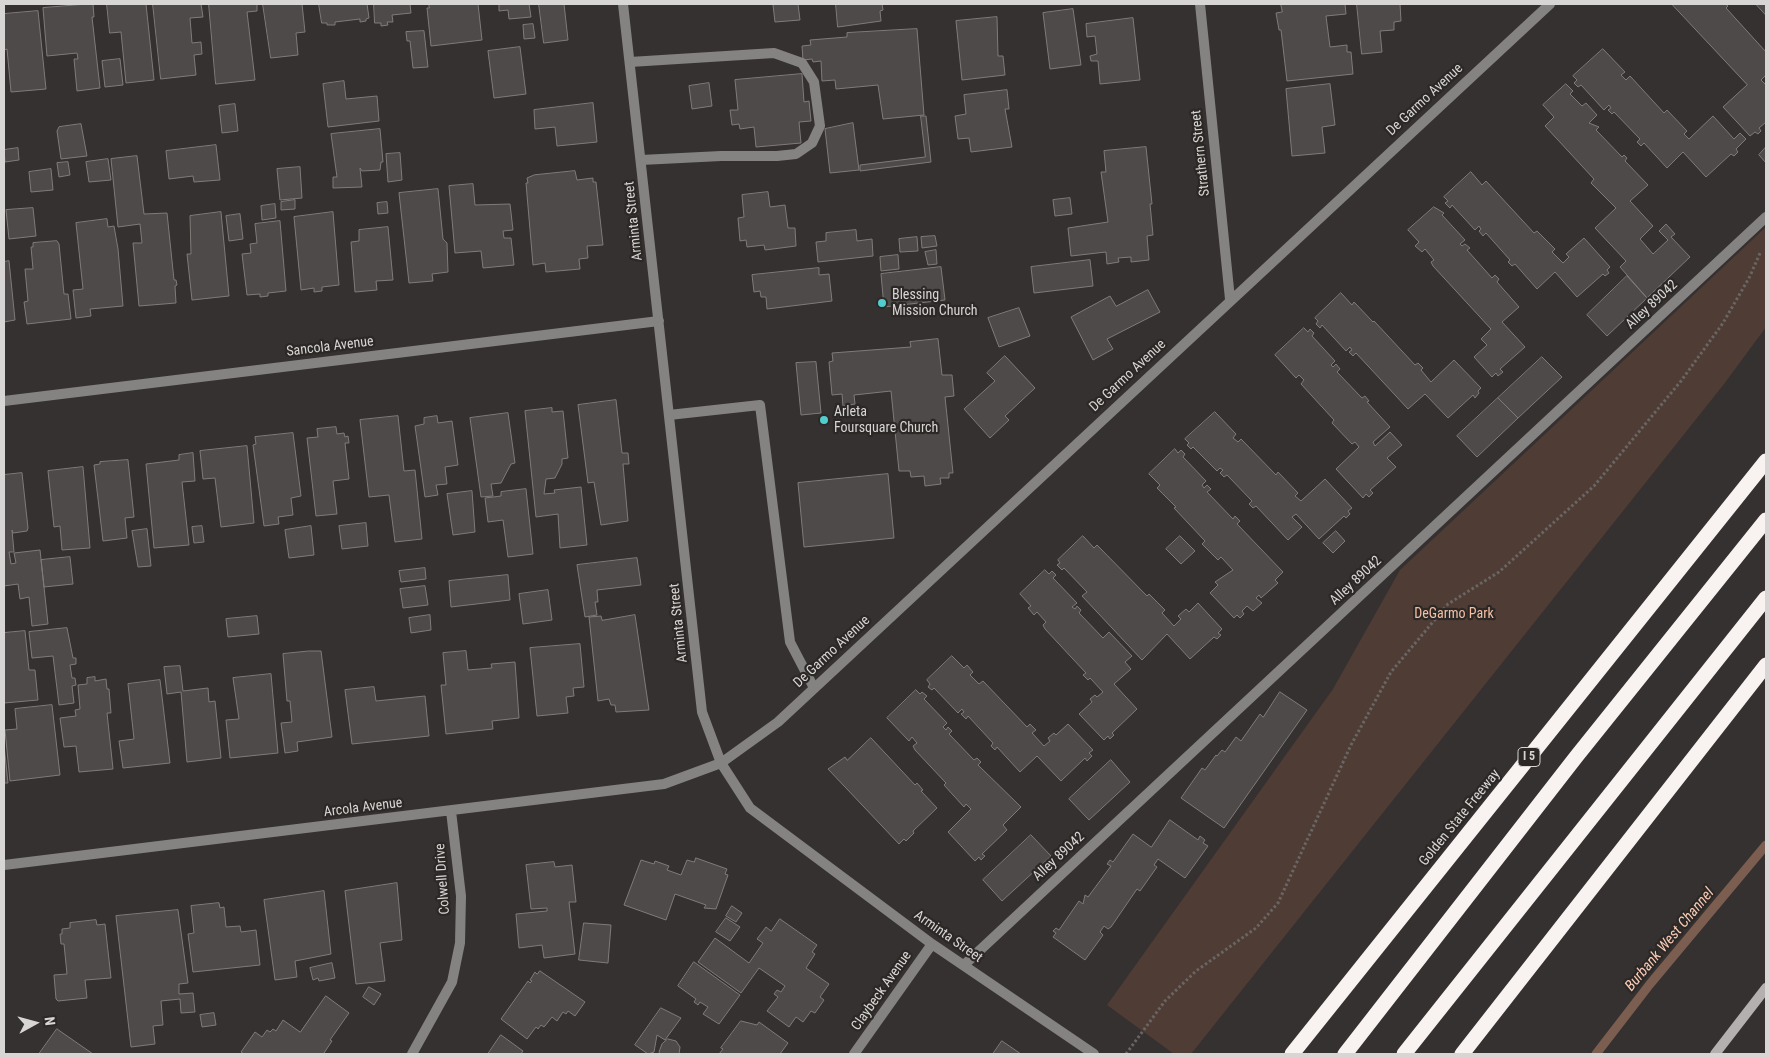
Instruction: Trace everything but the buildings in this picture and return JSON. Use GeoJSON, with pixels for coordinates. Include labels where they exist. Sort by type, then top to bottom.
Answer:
{"type":"FeatureCollection","features":[{"type":"Feature","properties":{"kind":"highway","name":"Golden State Freeway"},"geometry":{"type":"LineString","coordinates":[[1292,1054],[1766,461]]}},
{"type":"Feature","properties":{"kind":"highway"},"geometry":{"type":"LineString","coordinates":[[1345,1054],[1576,758],[1766,520]]}},
{"type":"Feature","properties":{"kind":"highway"},"geometry":{"type":"LineString","coordinates":[[1404,1054],[1766,598]]}},
{"type":"Feature","properties":{"kind":"highway"},"geometry":{"type":"LineString","coordinates":[[1462,1054],[1766,665]]}},
{"type":"Feature","properties":{"kind":"main road"},"geometry":{"type":"LineString","coordinates":[[1715,1054],[1765,991]]}},
{"type":"Feature","properties":{"kind":"street","name":"Arminta Street"},"geometry":{"type":"LineString","coordinates":[[624,4],[702,712],[721,763],[750,808],[932,944],[1094,1054]]}},
{"type":"Feature","properties":{"kind":"street","name":"Strathern Street"},"geometry":{"type":"LineString","coordinates":[[1200,4],[1230,300]]}},
{"type":"Feature","properties":{"kind":"street","name":"De Garmo Avenue"},"geometry":{"type":"LineString","coordinates":[[721,763],[778,722],[1550,4]]}},
{"type":"Feature","properties":{"kind":"street"},"geometry":{"type":"LineString","coordinates":[[630,62],[774,53],[787,56],[802,63],[814,82],[820,126],[812,143],[796,154],[641,160]]}},
{"type":"Feature","properties":{"kind":"street","name":"Alley 89042"},"geometry":{"type":"LineString","coordinates":[[964,965],[1766,217]]}},
{"type":"Feature","properties":{"kind":"street","name":"Sancola Avenue"},"geometry":{"type":"LineString","coordinates":[[4,401],[659,321]]}},
{"type":"Feature","properties":{"kind":"street"},"geometry":{"type":"LineString","coordinates":[[669,415],[760,405],[790,642],[814,688]]}},
{"type":"Feature","properties":{"kind":"street","name":"Arcola Avenue"},"geometry":{"type":"LineString","coordinates":[[4,865],[664,784],[721,763]]}},
{"type":"Feature","properties":{"kind":"street","name":"Colwell Drive"},"geometry":{"type":"LineString","coordinates":[[412,1054],[452,982],[460,944],[461,896],[451,811]]}},
{"type":"Feature","properties":{"kind":"street","name":"Claybeck Avenue"},"geometry":{"type":"LineString","coordinates":[[854,1054],[932,944]]}},
{"type":"Feature","properties":{"kind":"path"},"geometry":{"type":"LineString","coordinates":[[1126,1054],[1165,1001],[1196,971],[1256,928],[1278,903],[1351,745],[1391,672],[1448,604],[1499,572],[1594,486],[1681,381],[1723,323],[1749,278],[1763,247]]}},
{"type":"Feature","properties":{"kind":"green space","name":"DeGarmo Park"},"geometry":{"type":"Polygon","coordinates":[[[1766,227],[1766,327],[1724,384],[1191,1054],[1174,1054],[1107,1005],[1333,689],[1400,570],[1766,227]]]}},
{"type":"Feature","properties":{"kind":"waterway","name":"Burbank West Channel"},"geometry":{"type":"LineString","coordinates":[[1596,1054],[1650,984],[1766,845]]}},
{"type":"Feature","properties":{"kind":"place","name":"Blessing Mission Church"},"geometry":{"type":"Point","coordinates":[882,303]}},
{"type":"Feature","properties":{"kind":"place","name":"Arleta Foursquare Church"},"geometry":{"type":"Point","coordinates":[824,420]}}]}
